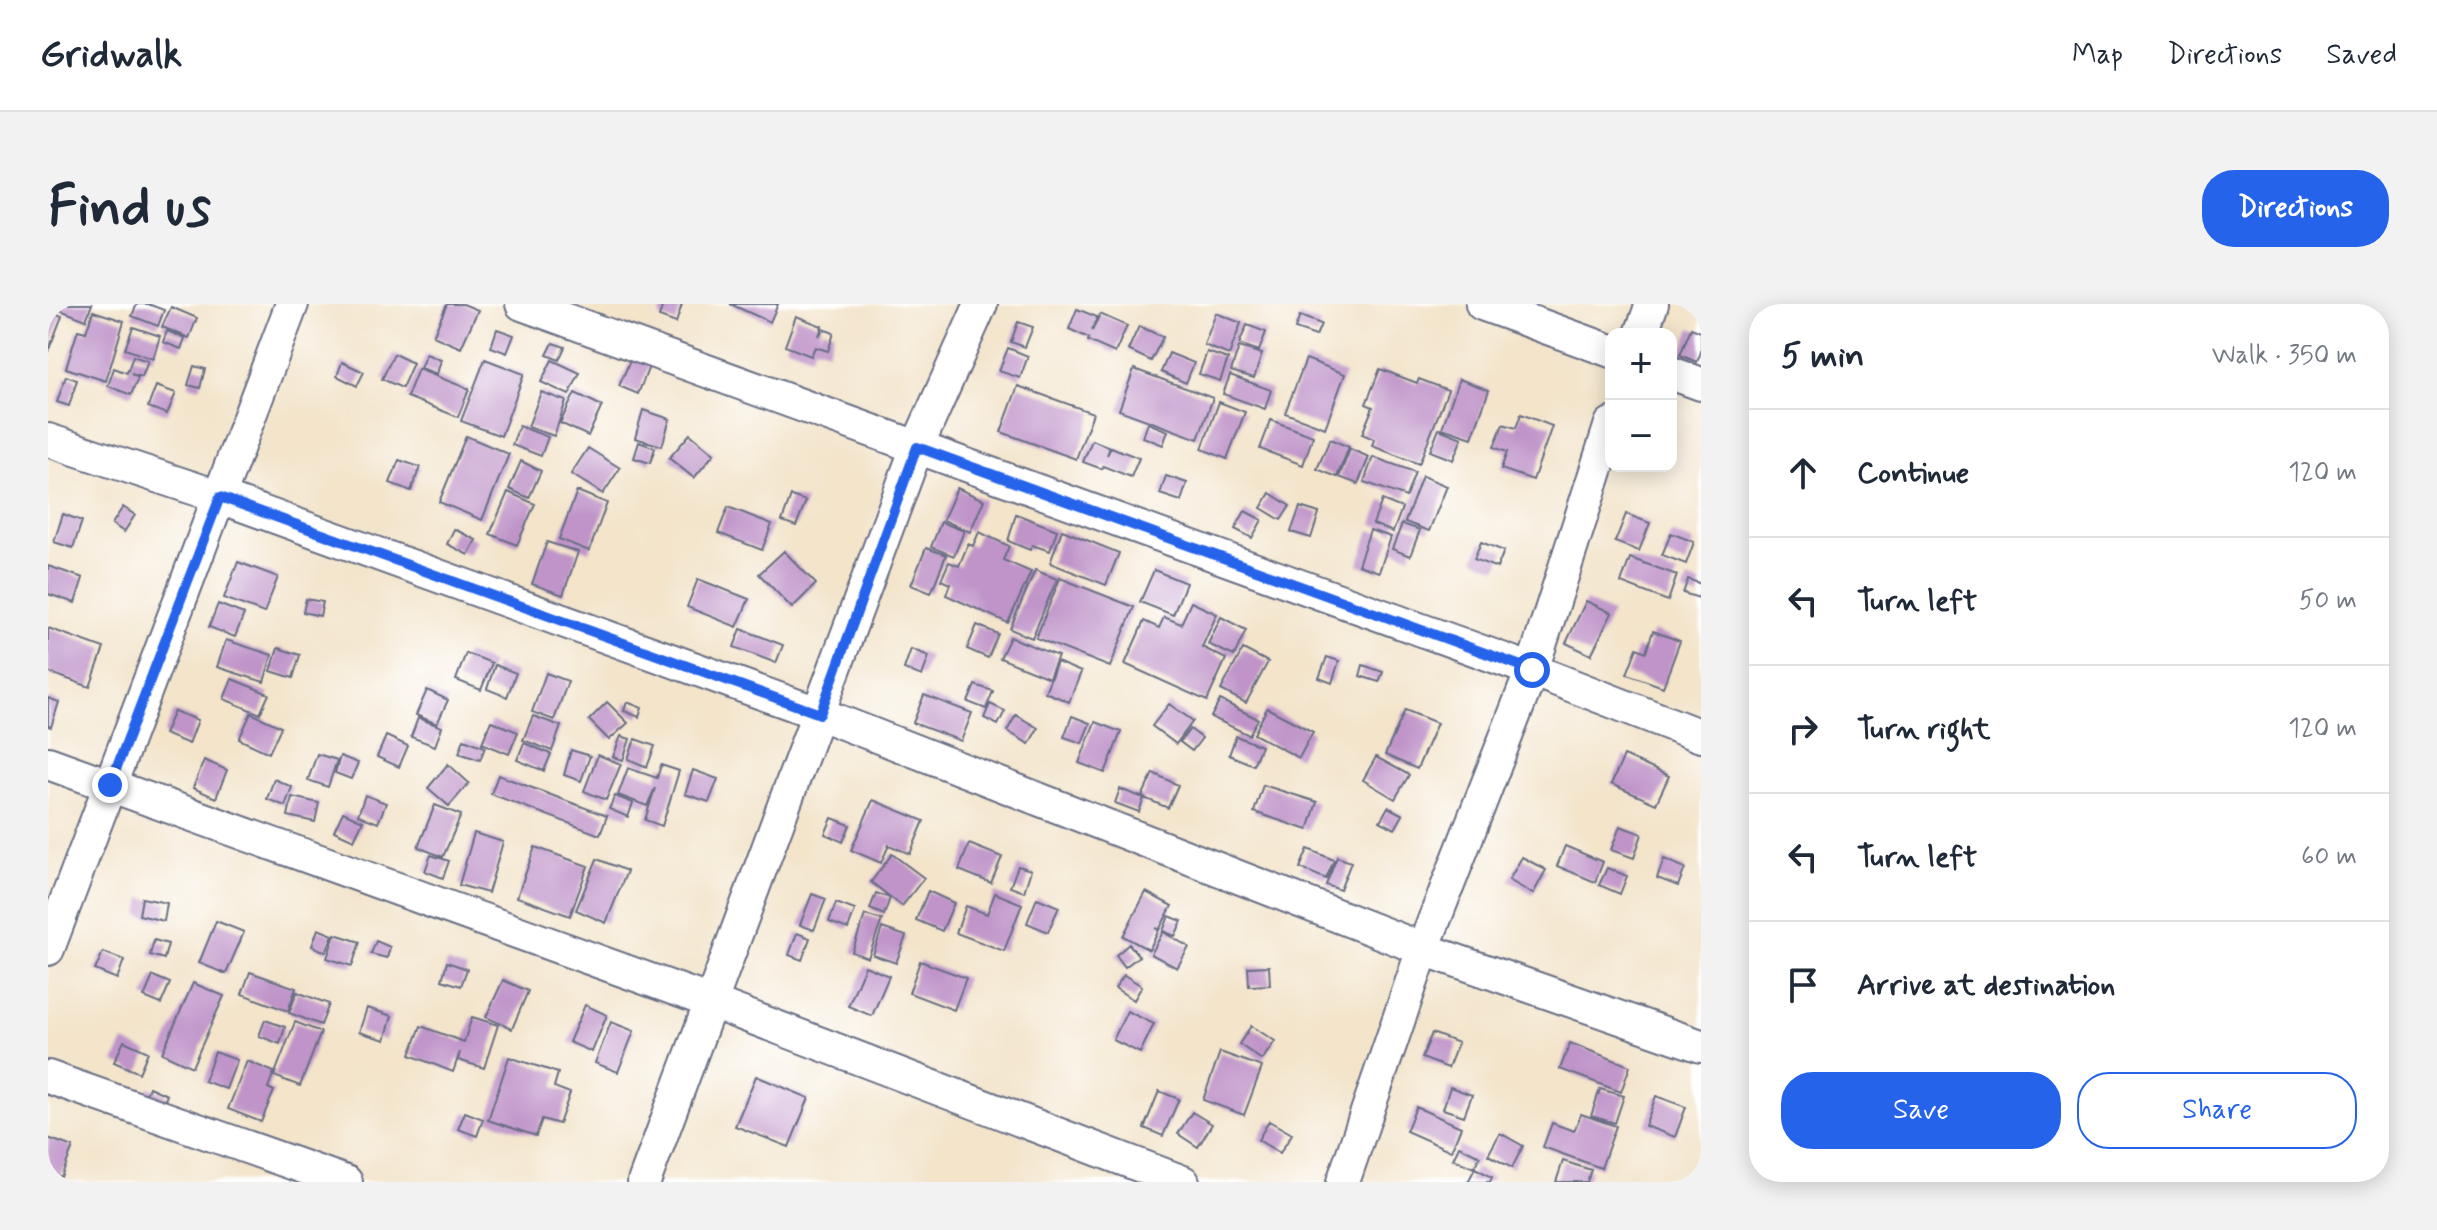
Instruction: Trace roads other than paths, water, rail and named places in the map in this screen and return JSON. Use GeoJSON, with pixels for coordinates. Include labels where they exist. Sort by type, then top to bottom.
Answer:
{"type":"FeatureCollection","features":[{"type":"Feature","properties":{"kind":"street"},"geometry":{"type":"LineString","coordinates":[[48,949],[292,304]]}},
{"type":"Feature","properties":{"kind":"street"},"geometry":{"type":"LineString","coordinates":[[522,304],[1532,670],[1701,736]]}},
{"type":"Feature","properties":{"kind":"street"},"geometry":{"type":"LineString","coordinates":[[644,1182],[917,447],[981,304]]}},
{"type":"Feature","properties":{"kind":"street"},"geometry":{"type":"LineString","coordinates":[[1482,304],[1605,349]]}},
{"type":"Feature","properties":{"kind":"street"},"geometry":{"type":"LineString","coordinates":[[1643,328],[1652,304]]}},
{"type":"Feature","properties":{"kind":"street"},"geometry":{"type":"LineString","coordinates":[[1677,375],[1701,384]]}},
{"type":"Feature","properties":{"kind":"street"},"geometry":{"type":"LineString","coordinates":[[48,440],[220,497],[820,714],[1423,949],[1701,1046]]}},
{"type":"Feature","properties":{"kind":"street"},"geometry":{"type":"LineString","coordinates":[[1343,1182],[1423,949],[1532,670],[1605,443]]}},
{"type":"Feature","properties":{"kind":"street"},"geometry":{"type":"LineString","coordinates":[[48,763],[711,1002],[1183,1182]]}},
{"type":"Feature","properties":{"kind":"street"},"geometry":{"type":"LineString","coordinates":[[48,1077],[346,1182]]}}]}
